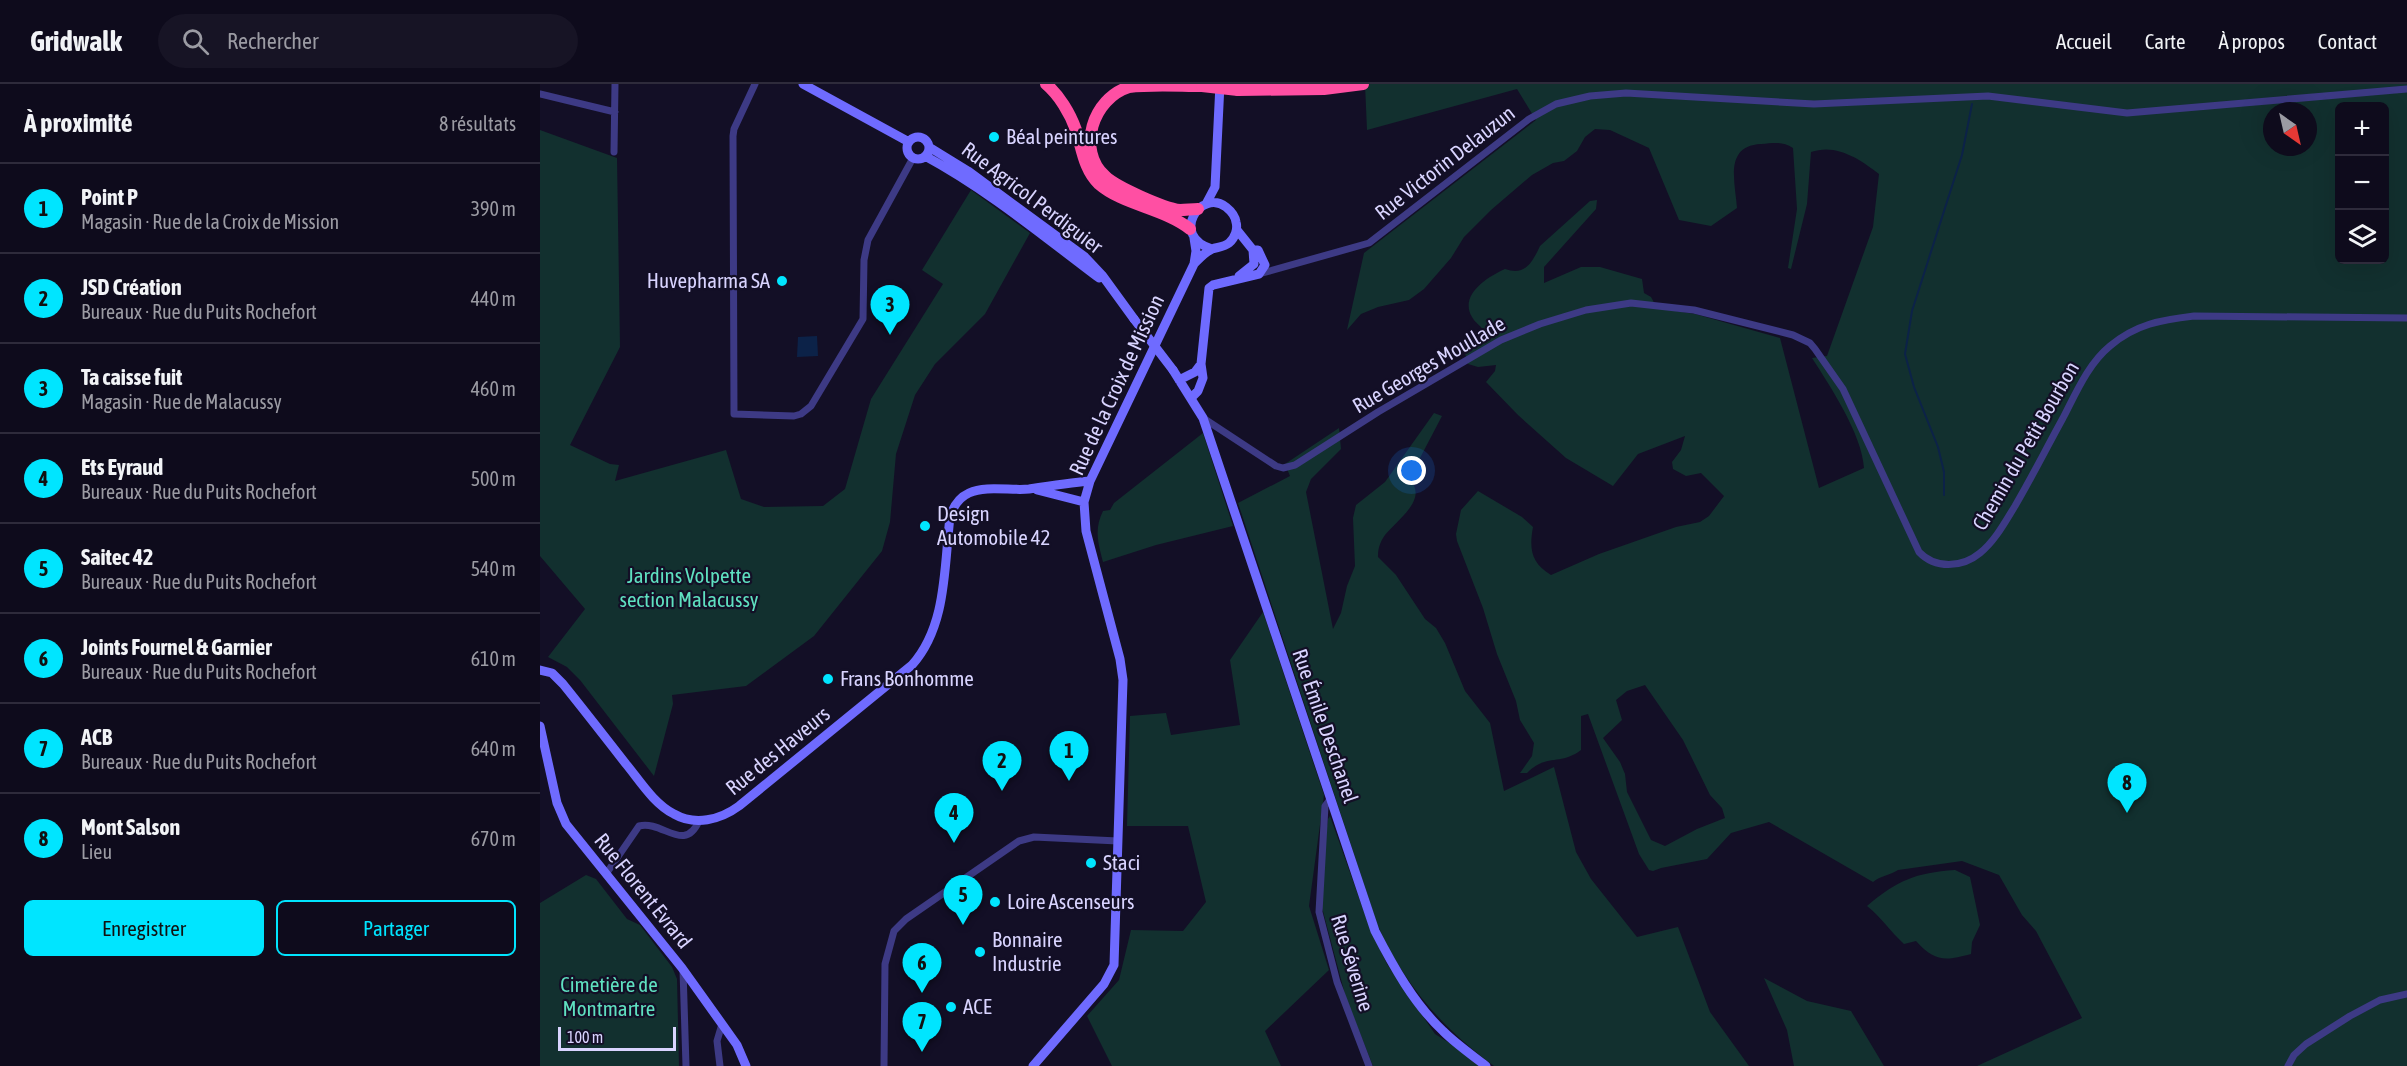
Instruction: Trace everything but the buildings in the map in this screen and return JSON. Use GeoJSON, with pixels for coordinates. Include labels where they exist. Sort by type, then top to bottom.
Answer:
{"type":"FeatureCollection","features":[{"type":"Feature","properties":{"kind":"highway"},"geometry":{"type":"LineString","coordinates":[[1046,84],[1067,110],[1076,128],[1083,157],[1090,173],[1099,184],[1116,194],[1173,217],[1192,234]]}},
{"type":"Feature","properties":{"kind":"highway"},"geometry":{"type":"LineString","coordinates":[[1202,207],[1181,210],[1170,208],[1113,183],[1103,175],[1092,152],[1090,137],[1099,111],[1113,95],[1121,90],[1141,85],[1196,85],[1238,90],[1324,88],[1363,84]]}},
{"type":"Feature","properties":{"kind":"main road","name":"Rue Agricol Perdiguier"},"geometry":{"type":"LineString","coordinates":[[803,84],[909,142],[920,137],[926,140],[929,147],[1006,198],[1085,257],[1109,284],[1173,370]]}},
{"type":"Feature","properties":{"kind":"main road"},"geometry":{"type":"LineString","coordinates":[[1220,84],[1215,187],[1223,205],[1236,219],[1237,230],[1249,247],[1254,264],[1234,280]]}},
{"type":"Feature","properties":{"kind":"main road"},"geometry":{"type":"LineString","coordinates":[[909,142],[909,154],[913,158]]}},
{"type":"Feature","properties":{"kind":"main road","name":"Rue Agricol Perdiguier"},"geometry":{"type":"LineString","coordinates":[[913,158],[919,159],[925,156],[929,147]]}},
{"type":"Feature","properties":{"kind":"main road","name":"Rue Agricol Perdiguier"},"geometry":{"type":"LineString","coordinates":[[925,156],[1001,204],[1109,284]]}},
{"type":"Feature","properties":{"kind":"main road"},"geometry":{"type":"LineString","coordinates":[[1194,264],[1196,251],[1192,234],[1192,217],[1202,207],[1215,187]]}},
{"type":"Feature","properties":{"kind":"main road"},"geometry":{"type":"LineString","coordinates":[[1202,207],[1223,205]]}},
{"type":"Feature","properties":{"kind":"main road"},"geometry":{"type":"LineString","coordinates":[[1230,242],[1237,230]]}},
{"type":"Feature","properties":{"kind":"main road"},"geometry":{"type":"LineString","coordinates":[[1192,234],[1203,246],[1212,249]]}},
{"type":"Feature","properties":{"kind":"main road"},"geometry":{"type":"LineString","coordinates":[[1191,398],[1198,391],[1203,378],[1201,364],[1209,288],[1213,285],[1259,274],[1264,269],[1265,262],[1258,250],[1230,242],[1212,249],[1194,264]]}},
{"type":"Feature","properties":{"kind":"main road","name":"Rue de la Croix de Mission"},"geometry":{"type":"LineString","coordinates":[[1037,1064],[1104,984],[1114,965],[1123,680],[1120,659],[1086,531],[1084,502],[1090,481],[1194,264]]}},
{"type":"Feature","properties":{"kind":"main road"},"geometry":{"type":"LineString","coordinates":[[1179,380],[1195,372],[1201,364]]}},
{"type":"Feature","properties":{"kind":"main road","name":"Rue Émile Deschanel"},"geometry":{"type":"LineString","coordinates":[[1173,370],[1203,418],[1375,931],[1389,958],[1414,996],[1441,1030],[1486,1066]]}},
{"type":"Feature","properties":{"kind":"main road","name":"Rue des Haveurs"},"geometry":{"type":"LineString","coordinates":[[699,821],[722,815],[739,806],[912,665],[924,651],[937,621],[950,517],[954,506],[962,498],[970,492],[982,490],[1029,489],[1090,481]]}},
{"type":"Feature","properties":{"kind":"main road","name":"Rue des Haveurs"},"geometry":{"type":"LineString","coordinates":[[1029,489],[1049,491],[1084,502]]}},
{"type":"Feature","properties":{"kind":"main road"},"geometry":{"type":"LineString","coordinates":[[540,670],[552,673],[563,684],[665,809],[676,816],[699,821]]}},
{"type":"Feature","properties":{"kind":"main road","name":"Rue Florent Evrard"},"geometry":{"type":"LineString","coordinates":[[540,726],[561,815],[566,824],[682,968],[738,1045],[746,1066]]}},
{"type":"Feature","properties":{"kind":"street"},"geometry":{"type":"LineString","coordinates":[[614,152],[615,84]]}},
{"type":"Feature","properties":{"kind":"street"},"geometry":{"type":"LineString","coordinates":[[755,84],[734,129],[733,136],[734,414],[794,416],[801,414],[811,406],[863,319],[864,260],[868,240],[913,158]]}},
{"type":"Feature","properties":{"kind":"street","name":"Rue Victorin Delauzun"},"geometry":{"type":"LineString","coordinates":[[1259,274],[1369,243],[1529,119],[1556,104],[1590,96],[1626,93],[1814,104],[1988,96],[2127,113],[2407,89]]}},
{"type":"Feature","properties":{"kind":"street"},"geometry":{"type":"LineString","coordinates":[[540,94],[615,112]]}},
{"type":"Feature","properties":{"kind":"street","name":"Rue Georges Moullade"},"geometry":{"type":"LineString","coordinates":[[1203,418],[1276,466],[1283,468],[1295,465],[1378,412],[1500,340],[1540,324],[1586,310],[1631,303],[1694,310]]}},
{"type":"Feature","properties":{"kind":"street","name":"Chemin du Petit Bourbon"},"geometry":{"type":"LineString","coordinates":[[1694,310],[1793,335],[1810,343],[1843,388],[1919,552],[1924,558],[1947,566],[1963,563],[1979,554],[1992,541],[2028,483],[2082,381],[2109,346],[2136,328],[2194,316],[2407,318]]}},
{"type":"Feature","properties":{"kind":"street","name":"Rue Séverine"},"geometry":{"type":"LineString","coordinates":[[1331,798],[1325,806],[1319,912],[1337,982],[1370,1066]]}},
{"type":"Feature","properties":{"kind":"street"},"geometry":{"type":"LineString","coordinates":[[606,874],[639,826],[648,824],[685,837],[695,832],[699,821]]}},
{"type":"Feature","properties":{"kind":"street"},"geometry":{"type":"LineString","coordinates":[[884,1066],[885,964],[894,930],[906,919],[1019,841],[1034,837],[1118,840]]}},
{"type":"Feature","properties":{"kind":"street"},"geometry":{"type":"LineString","coordinates":[[682,968],[686,1066]]}},
{"type":"Feature","properties":{"kind":"street"},"geometry":{"type":"LineString","coordinates":[[2289,1066],[2294,1055],[2306,1044],[2350,1016],[2380,1000],[2407,994]]}},
{"type":"Feature","properties":{"kind":"street"},"geometry":{"type":"LineString","coordinates":[[720,1066],[717,1041],[722,1024]]}},
{"type":"Feature","properties":{"kind":"green space"},"geometry":{"type":"Polygon","coordinates":[[[1365,84],[2407,84],[2407,1066],[1977,1066],[2082,1018],[2036,931],[2022,915],[1999,875],[1962,861],[1898,870],[1873,882],[1769,822],[1731,833],[1707,859],[1649,870],[1639,854],[1588,714],[1581,716],[1581,750],[1567,758],[1547,761],[1527,773],[1520,773],[1532,756],[1534,743],[1520,720],[1516,701],[1457,541],[1456,534],[1461,510],[1478,491],[1522,517],[1533,527],[1531,542],[1535,560],[1551,575],[1599,554],[1676,527],[1700,522],[1709,516],[1724,496],[1701,473],[1686,476],[1673,469],[1672,462],[1681,450],[1685,436],[1638,454],[1613,486],[1566,458],[1518,415],[1486,382],[1495,371],[1496,365],[1478,367],[1468,364],[1465,353],[1482,340],[1484,332],[1473,319],[1469,309],[1472,294],[1483,282],[1498,272],[1505,269],[1518,271],[1527,266],[1540,246],[1590,201],[1597,200],[1596,209],[1544,267],[1544,283],[1581,267],[1600,267],[1642,279],[1644,293],[1651,297],[1657,308],[1695,314],[1780,338],[1819,488],[1864,468],[1858,440],[1836,396],[1812,358],[1827,356],[1873,227],[1879,174],[1856,158],[1838,151],[1811,152],[1807,204],[1791,269],[1788,268],[1797,209],[1793,148],[1785,144],[1774,143],[1749,146],[1741,151],[1734,167],[1737,208],[1711,226],[1679,220],[1649,148],[1610,130],[1595,129],[1585,137],[1577,151],[1564,161],[1553,163],[1532,175],[1491,210],[1464,237],[1451,258],[1424,289],[1409,300],[1378,307],[1361,314],[1347,330],[1364,253],[1536,120],[1517,89],[1367,130],[1365,84]],[[1645,685],[1627,691],[1616,700],[1622,720],[1603,738],[1620,762],[1625,774],[1627,792],[1651,840],[1665,846],[1697,829],[1725,818],[1722,808],[1710,795],[1683,740],[1645,685]]]}},
{"type":"Feature","properties":{"kind":"green space","name":"Jardins Volpette section Malacussy"},"geometry":{"type":"Polygon","coordinates":[[[540,130],[617,158],[620,347],[570,445],[610,464],[619,465],[615,481],[726,450],[741,499],[764,507],[823,506],[845,489],[871,399],[943,284],[922,270],[971,190],[1030,233],[985,314],[935,364],[915,395],[896,454],[890,522],[882,551],[814,636],[746,686],[672,695],[673,704],[654,776],[580,680],[567,667],[548,657],[585,609],[540,556],[540,130]]]}},
{"type":"Feature","properties":{"kind":"green space"},"geometry":{"type":"Polygon","coordinates":[[[1434,413],[1442,416],[1409,479],[1415,487],[1413,503],[1383,538],[1378,557],[1396,575],[1425,619],[1436,628],[1445,643],[1465,691],[1490,723],[1504,791],[1554,767],[1576,852],[1591,879],[1637,937],[1678,927],[1710,1012],[1749,1066],[1494,1066],[1441,1020],[1412,985],[1387,945],[1377,924],[1238,503],[1290,476],[1285,464],[1339,428],[1341,449],[1311,479],[1306,492],[1333,629],[1341,613],[1347,586],[1355,566],[1353,518],[1356,505],[1385,482],[1434,413]]]}},
{"type":"Feature","properties":{"kind":"green space"},"geometry":{"type":"Polygon","coordinates":[[[1203,433],[1233,526],[1156,545],[1103,562],[1098,542],[1098,530],[1103,511],[1110,510],[1114,503],[1203,433]]]}},
{"type":"Feature","properties":{"kind":"green space"},"geometry":{"type":"Polygon","coordinates":[[[1263,612],[1324,795],[1309,906],[1329,970],[1265,1031],[1281,1066],[1112,1066],[1087,1016],[1119,980],[1131,930],[1183,931],[1206,902],[1188,826],[1127,826],[1130,716],[1166,713],[1171,735],[1240,725],[1230,660],[1263,612]]]}},
{"type":"Feature","properties":{"kind":"green space"},"geometry":{"type":"Polygon","coordinates":[[[1330,816],[1370,929],[1387,964],[1435,1034],[1479,1066],[1373,1066],[1346,998],[1321,904],[1323,856],[1330,816]]]}},
{"type":"Feature","properties":{"kind":"green space"},"geometry":{"type":"Polygon","coordinates":[[[1955,870],[1970,877],[1980,925],[1972,942],[1971,954],[1941,958],[1929,953],[1916,941],[1904,944],[1867,906],[1888,890],[1908,879],[1929,873],[1955,870]]]}},
{"type":"Feature","properties":{"kind":"green space","name":"Cimetière de Montmartre"},"geometry":{"type":"Polygon","coordinates":[[[586,875],[596,879],[627,919],[640,925],[672,967],[677,979],[679,1066],[540,1066],[540,903],[586,875]]]}},
{"type":"Feature","properties":{"kind":"green space"},"geometry":{"type":"Polygon","coordinates":[[[1764,978],[1807,1001],[1851,1011],[1884,1066],[1794,1066],[1787,1030],[1764,978]]]}},
{"type":"Feature","properties":{"kind":"water"},"geometry":{"type":"Polygon","coordinates":[[[817,336],[818,356],[797,357],[798,337],[817,336]]]}},
{"type":"Feature","properties":{"kind":"waterway"},"geometry":{"type":"LineString","coordinates":[[1944,495],[1944,472],[1938,447],[1914,387],[1905,354],[1912,311],[1962,155],[1972,104]]}},
{"type":"Feature","properties":{"kind":"place","name":"Béal peintures"},"geometry":{"type":"Point","coordinates":[994,137]}},
{"type":"Feature","properties":{"kind":"place","name":"Huvepharma SA"},"geometry":{"type":"Point","coordinates":[782,281]}},
{"type":"Feature","properties":{"kind":"place","name":"Ta caisse fuit"},"geometry":{"type":"Point","coordinates":[890,335]}},
{"type":"Feature","properties":{"kind":"place","name":"Design Automobile 42"},"geometry":{"type":"Point","coordinates":[925,526]}},
{"type":"Feature","properties":{"kind":"place","name":"Frans Bonhomme"},"geometry":{"type":"Point","coordinates":[828,679]}},
{"type":"Feature","properties":{"kind":"place","name":"Point P"},"geometry":{"type":"Point","coordinates":[1069,781]}},
{"type":"Feature","properties":{"kind":"place","name":"JSD Création"},"geometry":{"type":"Point","coordinates":[1002,791]}},
{"type":"Feature","properties":{"kind":"place","name":"Mont Salson"},"geometry":{"type":"Point","coordinates":[2127,813]}},
{"type":"Feature","properties":{"kind":"place","name":"Ets Eyraud"},"geometry":{"type":"Point","coordinates":[954,843]}},
{"type":"Feature","properties":{"kind":"place","name":"Staci"},"geometry":{"type":"Point","coordinates":[1091,863]}},
{"type":"Feature","properties":{"kind":"place","name":"Loire Ascenseurs"},"geometry":{"type":"Point","coordinates":[995,902]}},
{"type":"Feature","properties":{"kind":"place","name":"Saitec 42"},"geometry":{"type":"Point","coordinates":[963,925]}},
{"type":"Feature","properties":{"kind":"place","name":"Bonnaire Industrie"},"geometry":{"type":"Point","coordinates":[980,952]}},
{"type":"Feature","properties":{"kind":"place","name":"Joints Fournel & Garnier"},"geometry":{"type":"Point","coordinates":[922,993]}},
{"type":"Feature","properties":{"kind":"place","name":"ACE"},"geometry":{"type":"Point","coordinates":[951,1007]}},
{"type":"Feature","properties":{"kind":"place","name":"ACB"},"geometry":{"type":"Point","coordinates":[922,1052]}}]}
